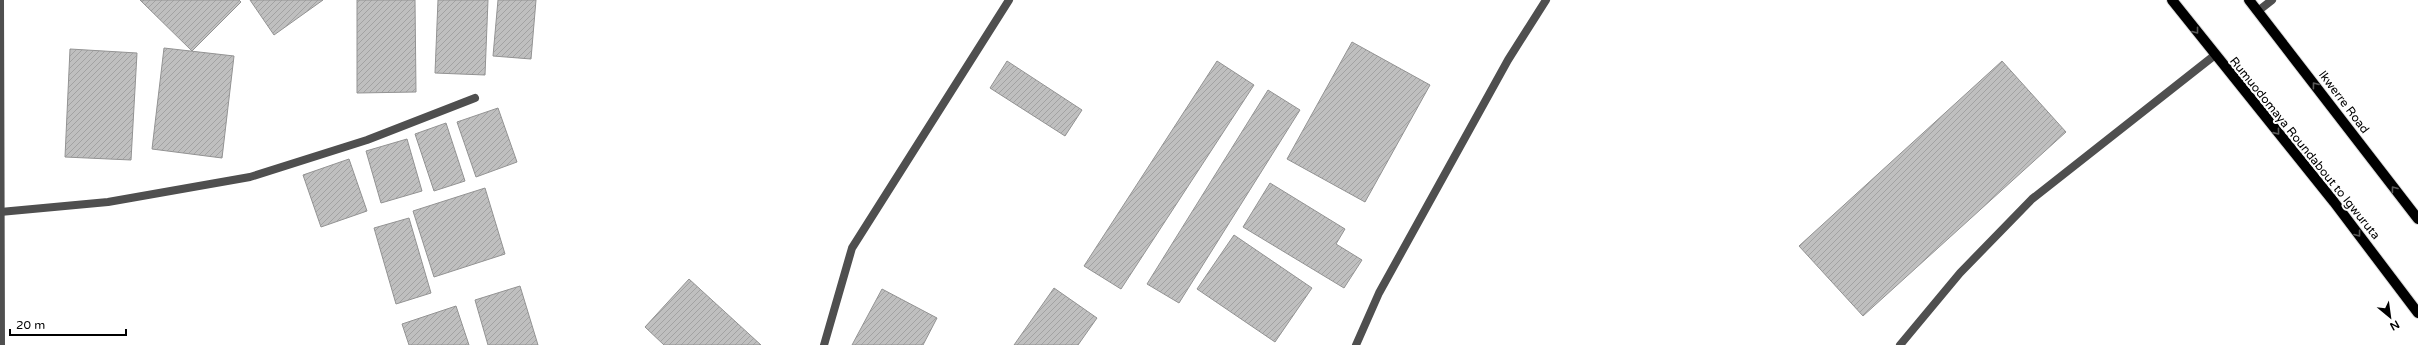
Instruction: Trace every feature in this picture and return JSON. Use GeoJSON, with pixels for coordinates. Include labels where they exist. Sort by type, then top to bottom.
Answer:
{"type":"FeatureCollection","features":[{"type":"Feature","properties":{"kind":"main road","name":"Rumuodomaya Roundabout to Igwuruta"},"geometry":{"type":"LineString","coordinates":[[2172,0],[2334,202],[2418,313]]}},
{"type":"Feature","properties":{"kind":"main road","name":"Ikwerre Road"},"geometry":{"type":"LineString","coordinates":[[2249,0],[2418,220]]}},
{"type":"Feature","properties":{"kind":"street"},"geometry":{"type":"LineString","coordinates":[[0,0],[1,345]]}},
{"type":"Feature","properties":{"kind":"street"},"geometry":{"type":"LineString","coordinates":[[824,345],[852,248],[1009,0]]}},
{"type":"Feature","properties":{"kind":"street"},"geometry":{"type":"LineString","coordinates":[[1356,345],[1379,293],[1508,60],[1546,0]]}},
{"type":"Feature","properties":{"kind":"street"},"geometry":{"type":"LineString","coordinates":[[2258,11],[2272,0]]}},
{"type":"Feature","properties":{"kind":"street"},"geometry":{"type":"LineString","coordinates":[[1900,345],[1960,273],[2032,199],[2215,55]]}},
{"type":"Feature","properties":{"kind":"street"},"geometry":{"type":"LineString","coordinates":[[0,212],[108,202],[250,177],[367,140],[475,98]]}},
{"type":"Feature","properties":{"kind":"building"},"geometry":{"type":"Polygon","coordinates":[[[140,0],[239,0],[241,2],[192,51],[140,0]]]}},
{"type":"Feature","properties":{"kind":"building"},"geometry":{"type":"Polygon","coordinates":[[[250,0],[323,0],[274,35],[250,0]]]}},
{"type":"Feature","properties":{"kind":"building"},"geometry":{"type":"Polygon","coordinates":[[[357,0],[415,0],[416,92],[357,93],[357,0]]]}},
{"type":"Feature","properties":{"kind":"building"},"geometry":{"type":"Polygon","coordinates":[[[438,0],[488,0],[485,75],[435,73],[438,0]]]}},
{"type":"Feature","properties":{"kind":"building"},"geometry":{"type":"Polygon","coordinates":[[[498,0],[536,0],[531,59],[493,56],[498,0]]]}},
{"type":"Feature","properties":{"kind":"building"},"geometry":{"type":"Polygon","coordinates":[[[1352,42],[1430,85],[1365,202],[1287,159],[1352,42]]]}},
{"type":"Feature","properties":{"kind":"building"},"geometry":{"type":"Polygon","coordinates":[[[164,48],[234,56],[222,158],[152,149],[164,48]]]}},
{"type":"Feature","properties":{"kind":"building"},"geometry":{"type":"Polygon","coordinates":[[[70,49],[137,53],[131,160],[65,157],[70,49]]]}},
{"type":"Feature","properties":{"kind":"building"},"geometry":{"type":"Polygon","coordinates":[[[1007,61],[1082,110],[1065,136],[990,88],[1007,61]]]}},
{"type":"Feature","properties":{"kind":"building"},"geometry":{"type":"Polygon","coordinates":[[[1217,61],[1254,85],[1121,289],[1084,266],[1217,61]]]}},
{"type":"Feature","properties":{"kind":"building"},"geometry":{"type":"Polygon","coordinates":[[[2002,61],[2066,132],[1863,316],[1799,246],[2002,61]]]}},
{"type":"Feature","properties":{"kind":"building"},"geometry":{"type":"Polygon","coordinates":[[[1268,90],[1300,110],[1179,303],[1147,284],[1268,90]]]}},
{"type":"Feature","properties":{"kind":"building"},"geometry":{"type":"Polygon","coordinates":[[[498,108],[517,162],[476,177],[457,122],[498,108]]]}},
{"type":"Feature","properties":{"kind":"building"},"geometry":{"type":"Polygon","coordinates":[[[446,123],[465,181],[434,191],[415,134],[446,123]]]}},
{"type":"Feature","properties":{"kind":"building"},"geometry":{"type":"Polygon","coordinates":[[[407,139],[422,191],[381,203],[366,151],[407,139]]]}},
{"type":"Feature","properties":{"kind":"building"},"geometry":{"type":"Polygon","coordinates":[[[349,159],[367,211],[321,227],[303,175],[349,159]]]}},
{"type":"Feature","properties":{"kind":"building"},"geometry":{"type":"Polygon","coordinates":[[[1270,183],[1345,229],[1336,244],[1362,260],[1344,288],[1243,227],[1270,183]]]}},
{"type":"Feature","properties":{"kind":"building"},"geometry":{"type":"Polygon","coordinates":[[[485,188],[505,254],[434,277],[413,211],[485,188]]]}},
{"type":"Feature","properties":{"kind":"building"},"geometry":{"type":"Polygon","coordinates":[[[409,218],[431,293],[396,304],[374,228],[409,218]]]}},
{"type":"Feature","properties":{"kind":"building"},"geometry":{"type":"Polygon","coordinates":[[[1234,235],[1312,288],[1275,342],[1197,289],[1234,235]]]}},
{"type":"Feature","properties":{"kind":"building"},"geometry":{"type":"Polygon","coordinates":[[[689,279],[761,345],[664,345],[645,327],[689,279]]]}},
{"type":"Feature","properties":{"kind":"building"},"geometry":{"type":"Polygon","coordinates":[[[520,286],[538,345],[488,345],[475,300],[520,286]]]}},
{"type":"Feature","properties":{"kind":"building"},"geometry":{"type":"Polygon","coordinates":[[[1054,288],[1097,318],[1078,345],[1014,345],[1054,288]]]}},
{"type":"Feature","properties":{"kind":"building"},"geometry":{"type":"Polygon","coordinates":[[[882,289],[937,318],[923,345],[852,345],[882,289]]]}},
{"type":"Feature","properties":{"kind":"building"},"geometry":{"type":"Polygon","coordinates":[[[456,306],[469,345],[409,345],[402,324],[456,306]]]}}]}
